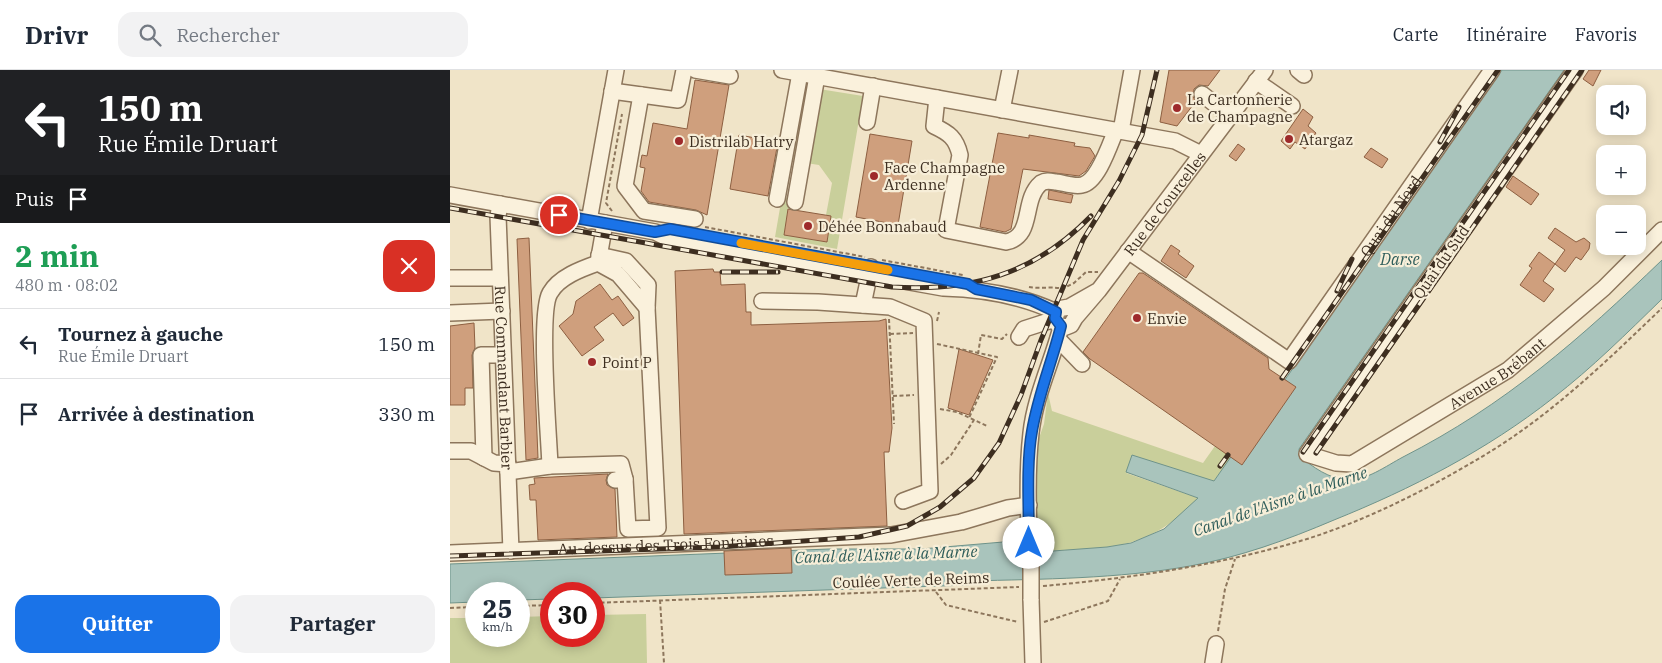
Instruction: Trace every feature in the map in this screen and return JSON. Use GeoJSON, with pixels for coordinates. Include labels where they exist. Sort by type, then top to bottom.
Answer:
{"type":"FeatureCollection","features":[{"type":"Feature","properties":{"kind":"street"},"geometry":{"type":"LineString","coordinates":[[589,221],[616,70]]}},
{"type":"Feature","properties":{"kind":"street"},"geometry":{"type":"LineString","coordinates":[[612,91],[678,100],[684,70]]}},
{"type":"Feature","properties":{"kind":"street"},"geometry":{"type":"LineString","coordinates":[[694,70],[730,76]]}},
{"type":"Feature","properties":{"kind":"street"},"geometry":{"type":"LineString","coordinates":[[782,70],[817,76],[864,80],[937,98],[1175,141],[1202,154]]}},
{"type":"Feature","properties":{"kind":"street"},"geometry":{"type":"LineString","coordinates":[[1002,110],[1010,70]]}},
{"type":"Feature","properties":{"kind":"street"},"geometry":{"type":"LineString","coordinates":[[937,98],[934,126],[950,134],[958,145],[960,155],[946,230],[1006,242],[1014,240],[1024,231],[1032,195],[1042,183],[1047,180],[1080,186],[1086,184],[1100,168],[1118,131],[1132,70]]}},
{"type":"Feature","properties":{"kind":"street","name":"Quai du Nord"},"geometry":{"type":"LineString","coordinates":[[1128,251],[1289,361],[1492,70]]}},
{"type":"Feature","properties":{"kind":"street","name":"Quai du Sud"},"geometry":{"type":"LineString","coordinates":[[1307,454],[1575,70]]}},
{"type":"Feature","properties":{"kind":"street"},"geometry":{"type":"LineString","coordinates":[[777,199],[800,73]]}},
{"type":"Feature","properties":{"kind":"street"},"geometry":{"type":"LineString","coordinates":[[795,202],[817,76]]}},
{"type":"Feature","properties":{"kind":"street","name":"Rue de Courcelles"},"geometry":{"type":"LineString","coordinates":[[1033,663],[1032,626],[1027,593],[1031,433],[1040,392],[1062,320],[1099,290],[1261,76],[1292,106]]}},
{"type":"Feature","properties":{"kind":"street"},"geometry":{"type":"LineString","coordinates":[[864,80],[867,122]]}},
{"type":"Feature","properties":{"kind":"street"},"geometry":{"type":"LineString","coordinates":[[1202,94],[1230,116]]}},
{"type":"Feature","properties":{"kind":"street"},"geometry":{"type":"LineString","coordinates":[[642,95],[625,186],[644,210],[696,223]]}},
{"type":"Feature","properties":{"kind":"street"},"geometry":{"type":"LineString","coordinates":[[450,195],[605,224],[655,232],[670,229],[968,284],[972,282],[1031,300],[1062,320],[1082,364]]}},
{"type":"Feature","properties":{"kind":"street","name":"Rue Commandant Barbier"},"geometry":{"type":"LineString","coordinates":[[500,204],[498,216],[511,550]]}},
{"type":"Feature","properties":{"kind":"street"},"geometry":{"type":"LineString","coordinates":[[598,259],[605,224]]}},
{"type":"Feature","properties":{"kind":"street","name":"Avenue Brébant"},"geometry":{"type":"LineString","coordinates":[[1307,454],[1336,463],[1352,464],[1508,370],[1604,288],[1662,230]]}},
{"type":"Feature","properties":{"kind":"street"},"geometry":{"type":"LineString","coordinates":[[450,451],[471,451],[508,468],[621,464],[620,480],[628,529],[658,528],[647,308],[618,274],[598,259]]}},
{"type":"Feature","properties":{"kind":"street"},"geometry":{"type":"LineString","coordinates":[[550,466],[544,325],[549,294],[571,273],[598,259]]}},
{"type":"Feature","properties":{"kind":"street"},"geometry":{"type":"LineString","coordinates":[[863,305],[873,265]]}},
{"type":"Feature","properties":{"kind":"street"},"geometry":{"type":"LineString","coordinates":[[450,278],[500,278]]}},
{"type":"Feature","properties":{"kind":"street"},"geometry":{"type":"LineString","coordinates":[[762,301],[890,307],[924,321],[930,491],[903,501]]}},
{"type":"Feature","properties":{"kind":"street"},"geometry":{"type":"LineString","coordinates":[[450,313],[502,311]]}},
{"type":"Feature","properties":{"kind":"street"},"geometry":{"type":"LineString","coordinates":[[1013,335],[1024,329],[1062,320]]}},
{"type":"Feature","properties":{"kind":"street"},"geometry":{"type":"LineString","coordinates":[[484,458],[481,355],[503,355]]}},
{"type":"Feature","properties":{"kind":"street","name":"Au-dessus des Trois Fontaines"},"geometry":{"type":"LineString","coordinates":[[450,553],[892,535],[960,522],[1008,508],[1030,505]]}},
{"type":"Feature","properties":{"kind":"street"},"geometry":{"type":"LineString","coordinates":[[1213,663],[1216,644]]}},
{"type":"Feature","properties":{"kind":"path"},"geometry":{"type":"LineString","coordinates":[[696,223],[873,265],[972,282]]}},
{"type":"Feature","properties":{"kind":"path"},"geometry":{"type":"LineString","coordinates":[[1025,287],[1044,290],[1057,286],[1062,288],[1074,283],[1086,272],[1113,271]]}},
{"type":"Feature","properties":{"kind":"path"},"geometry":{"type":"LineString","coordinates":[[1041,586],[1120,579],[1235,559],[1308,538],[1362,517],[1412,494],[1489,452],[1563,398],[1662,308]]}},
{"type":"Feature","properties":{"kind":"path"},"geometry":{"type":"LineString","coordinates":[[936,330],[939,312]]}},
{"type":"Feature","properties":{"kind":"path"},"geometry":{"type":"LineString","coordinates":[[889,318],[894,424]]}},
{"type":"Feature","properties":{"kind":"path"},"geometry":{"type":"LineString","coordinates":[[979,353],[981,335],[1002,338],[1013,335]]}},
{"type":"Feature","properties":{"kind":"path"},"geometry":{"type":"LineString","coordinates":[[933,343],[997,357],[969,418]]}},
{"type":"Feature","properties":{"kind":"path"},"geometry":{"type":"LineString","coordinates":[[936,468],[951,455],[974,420]]}},
{"type":"Feature","properties":{"kind":"path"},"geometry":{"type":"LineString","coordinates":[[1216,644],[1226,589],[1235,559]]}},
{"type":"Feature","properties":{"kind":"path"},"geometry":{"type":"LineString","coordinates":[[936,592],[946,605],[1032,626],[1108,601],[1120,579]]}},
{"type":"Feature","properties":{"kind":"path","name":"Coulée Verte de Reims"},"geometry":{"type":"LineString","coordinates":[[605,602],[936,592],[1027,593]]}},
{"type":"Feature","properties":{"kind":"path"},"geometry":{"type":"LineString","coordinates":[[660,599],[664,663]]}},
{"type":"Feature","properties":{"kind":"path"},"geometry":{"type":"LineString","coordinates":[[450,608],[465,608]]}},
{"type":"Feature","properties":{"kind":"green space"},"geometry":{"type":"Polygon","coordinates":[[[801,86],[811,87],[798,161],[790,159],[783,197],[790,198],[784,235],[827,242],[831,217],[826,215],[832,183],[819,165],[806,163],[819,89],[863,96],[837,249],[775,237],[801,86]]]}},
{"type":"Feature","properties":{"kind":"green space"},"geometry":{"type":"Polygon","coordinates":[[[1048,393],[1052,411],[1203,463],[1215,446],[1231,457],[1214,481],[1126,473],[1198,498],[1179,516],[1142,538],[1104,547],[1035,552],[1033,504],[1039,438],[1044,424],[1048,393]]]}},
{"type":"Feature","properties":{"kind":"green space"},"geometry":{"type":"Polygon","coordinates":[[[646,614],[647,663],[450,663],[450,618],[465,618],[465,647],[530,647],[530,617],[540,616],[540,647],[605,647],[605,615],[646,614]]]}},
{"type":"Feature","properties":{"kind":"water"},"geometry":{"type":"Polygon","coordinates":[[[1502,70],[1564,70],[1299,449],[1300,456],[1316,468],[1334,477],[1354,480],[1369,476],[1440,437],[1508,393],[1571,343],[1662,260],[1662,299],[1567,387],[1528,417],[1448,467],[1391,495],[1281,541],[1245,553],[1190,566],[1135,574],[1080,578],[970,581],[969,585],[605,598],[605,582],[540,582],[540,599],[530,600],[530,582],[465,582],[465,602],[450,603],[450,564],[829,549],[921,549],[1003,542],[1026,553],[1107,547],[1131,543],[1164,529],[1198,498],[1126,472],[1132,455],[1214,481],[1502,70]]]}},
{"type":"Feature","properties":{"kind":"building","name":"La Cartonnerie de Champagne"},"geometry":{"type":"Polygon","coordinates":[[[1169,70],[1220,70],[1208,86],[1199,85],[1194,89],[1193,97],[1196,101],[1177,126],[1160,122],[1169,70]]]}},
{"type":"Feature","properties":{"kind":"building"},"geometry":{"type":"Polygon","coordinates":[[[1589,70],[1601,70],[1593,86],[1583,79],[1589,70]]]}},
{"type":"Feature","properties":{"kind":"building"},"geometry":{"type":"Polygon","coordinates":[[[695,80],[729,85],[707,215],[696,210],[649,202],[641,191],[645,168],[640,167],[641,160],[642,155],[647,156],[653,123],[687,129],[695,80]]]}},
{"type":"Feature","properties":{"kind":"building"},"geometry":{"type":"Polygon","coordinates":[[[1303,109],[1313,117],[1308,126],[1316,133],[1305,149],[1295,142],[1290,149],[1281,141],[1303,109]]]}},
{"type":"Feature","properties":{"kind":"building"},"geometry":{"type":"Polygon","coordinates":[[[998,133],[1029,138],[1029,135],[1075,143],[1074,146],[1090,148],[1095,156],[1086,171],[1079,176],[1023,169],[1011,229],[1005,232],[980,227],[998,133]]]}},
{"type":"Feature","properties":{"kind":"building"},"geometry":{"type":"Polygon","coordinates":[[[870,134],[912,141],[898,225],[856,217],[870,134]]]}},
{"type":"Feature","properties":{"kind":"building"},"geometry":{"type":"Polygon","coordinates":[[[739,135],[778,142],[768,196],[730,189],[739,135]]]}},
{"type":"Feature","properties":{"kind":"building"},"geometry":{"type":"Polygon","coordinates":[[[1238,144],[1245,149],[1236,161],[1229,156],[1238,144]]]}},
{"type":"Feature","properties":{"kind":"building"},"geometry":{"type":"Polygon","coordinates":[[[1371,148],[1388,159],[1382,168],[1364,157],[1371,148]]]}},
{"type":"Feature","properties":{"kind":"building"},"geometry":{"type":"Polygon","coordinates":[[[1513,176],[1539,194],[1531,205],[1506,187],[1513,176]]]}},
{"type":"Feature","properties":{"kind":"building"},"geometry":{"type":"Polygon","coordinates":[[[1049,190],[1073,195],[1071,203],[1048,199],[1049,190]]]}},
{"type":"Feature","properties":{"kind":"building","name":"Déhée Bonnabaud"},"geometry":{"type":"Polygon","coordinates":[[[788,209],[831,216],[827,242],[784,235],[788,209]]]}},
{"type":"Feature","properties":{"kind":"building"},"geometry":{"type":"Polygon","coordinates":[[[1555,228],[1576,242],[1584,238],[1590,243],[1589,249],[1581,260],[1576,257],[1565,272],[1555,264],[1565,250],[1548,238],[1555,228]]]}},
{"type":"Feature","properties":{"kind":"building"},"geometry":{"type":"Polygon","coordinates":[[[529,238],[538,458],[526,460],[517,239],[529,238]]]}},
{"type":"Feature","properties":{"kind":"building"},"geometry":{"type":"Polygon","coordinates":[[[1171,245],[1180,251],[1178,254],[1194,266],[1186,278],[1161,261],[1171,245]]]}},
{"type":"Feature","properties":{"kind":"building"},"geometry":{"type":"Polygon","coordinates":[[[1539,252],[1555,264],[1543,281],[1554,289],[1544,302],[1520,285],[1532,268],[1529,266],[1539,252]]]}},
{"type":"Feature","properties":{"kind":"building"},"geometry":{"type":"Polygon","coordinates":[[[713,269],[714,272],[720,272],[721,285],[745,284],[746,312],[751,312],[751,325],[879,321],[886,319],[892,428],[889,452],[884,452],[887,526],[684,534],[675,271],[713,269]]]}},
{"type":"Feature","properties":{"kind":"building"},"geometry":{"type":"Polygon","coordinates":[[[1139,273],[1143,273],[1268,358],[1269,369],[1296,387],[1242,465],[1090,359],[1083,352],[1139,273]]]}},
{"type":"Feature","properties":{"kind":"building"},"geometry":{"type":"Polygon","coordinates":[[[600,284],[612,300],[618,296],[634,318],[623,326],[613,313],[594,327],[604,340],[582,356],[559,326],[573,314],[576,301],[600,284]]]}},
{"type":"Feature","properties":{"kind":"building"},"geometry":{"type":"Polygon","coordinates":[[[474,323],[475,348],[472,355],[473,388],[465,388],[465,405],[450,405],[450,326],[474,323]]]}},
{"type":"Feature","properties":{"kind":"building"},"geometry":{"type":"Polygon","coordinates":[[[959,349],[993,360],[969,415],[948,408],[959,349]]]}},
{"type":"Feature","properties":{"kind":"building"},"geometry":{"type":"Polygon","coordinates":[[[608,474],[607,485],[615,489],[617,537],[538,540],[536,500],[530,500],[529,485],[535,484],[534,478],[608,474]]]}},
{"type":"Feature","properties":{"kind":"building"},"geometry":{"type":"Polygon","coordinates":[[[791,548],[792,573],[725,575],[724,551],[791,548]]]}},
{"type":"Feature","properties":{"kind":"railway"},"geometry":{"type":"LineString","coordinates":[[450,556],[720,547],[859,537],[907,526],[940,507],[974,478],[999,443],[1021,395],[1041,340],[1083,240],[1119,181],[1142,135],[1157,70]]}},
{"type":"Feature","properties":{"kind":"railway"},"geometry":{"type":"LineString","coordinates":[[1282,378],[1498,70]]}},
{"type":"Feature","properties":{"kind":"railway"},"geometry":{"type":"LineString","coordinates":[[1303,452],[1569,70]]}},
{"type":"Feature","properties":{"kind":"railway"},"geometry":{"type":"LineString","coordinates":[[1316,453],[1582,70]]}},
{"type":"Feature","properties":{"kind":"railway"},"geometry":{"type":"LineString","coordinates":[[1440,142],[1459,107]]}},
{"type":"Feature","properties":{"kind":"railway"},"geometry":{"type":"LineString","coordinates":[[450,208],[892,287],[921,288],[975,282],[1000,275],[1024,265],[1070,236],[1091,216]]}},
{"type":"Feature","properties":{"kind":"railway"},"geometry":{"type":"LineString","coordinates":[[1337,291],[1352,259]]}},
{"type":"Feature","properties":{"kind":"railway"},"geometry":{"type":"LineString","coordinates":[[722,272],[778,272]]}},
{"type":"Feature","properties":{"kind":"railway"},"geometry":{"type":"LineString","coordinates":[[1220,466],[1228,455]]}},
{"type":"Feature","properties":{"kind":"slow traffic"},"geometry":{"type":"LineString","coordinates":[[741,243],[888,270]]}},
{"type":"Feature","properties":{"kind":"place","name":"La Cartonnerie de Champagne"},"geometry":{"type":"Point","coordinates":[1177,108]}},
{"type":"Feature","properties":{"kind":"place","name":"Atargaz"},"geometry":{"type":"Point","coordinates":[1289,139]}},
{"type":"Feature","properties":{"kind":"place","name":"Distrilab Hatry"},"geometry":{"type":"Point","coordinates":[679,141]}},
{"type":"Feature","properties":{"kind":"place","name":"Face Champagne Ardenne"},"geometry":{"type":"Point","coordinates":[874,176]}},
{"type":"Feature","properties":{"kind":"place","name":"Déhée Bonnabaud"},"geometry":{"type":"Point","coordinates":[808,226]}},
{"type":"Feature","properties":{"kind":"place","name":"Envie"},"geometry":{"type":"Point","coordinates":[1137,318]}},
{"type":"Feature","properties":{"kind":"place","name":"Point P"},"geometry":{"type":"Point","coordinates":[592,362]}},
{"type":"Feature","properties":{"kind":"route"},"geometry":{"type":"LineString","coordinates":[[559,215],[655,232],[670,229],[968,284],[976,289],[1031,300],[1056,312],[1056,322],[1061,326],[1052,361],[1040,392],[1031,433],[1029,543]]}},
{"type":"Feature","properties":{"kind":"water label","name":"Darse"},"geometry":{"type":"Point","coordinates":[1400,259]}},
{"type":"Feature","properties":{"kind":"water label","name":"Canal de l'Aisne à la Marne"},"geometry":{"type":"Point","coordinates":[1280,501]}},
{"type":"Feature","properties":{"kind":"water label","name":"Canal de l'Aisne à la Marne"},"geometry":{"type":"Point","coordinates":[886,554]}}]}
